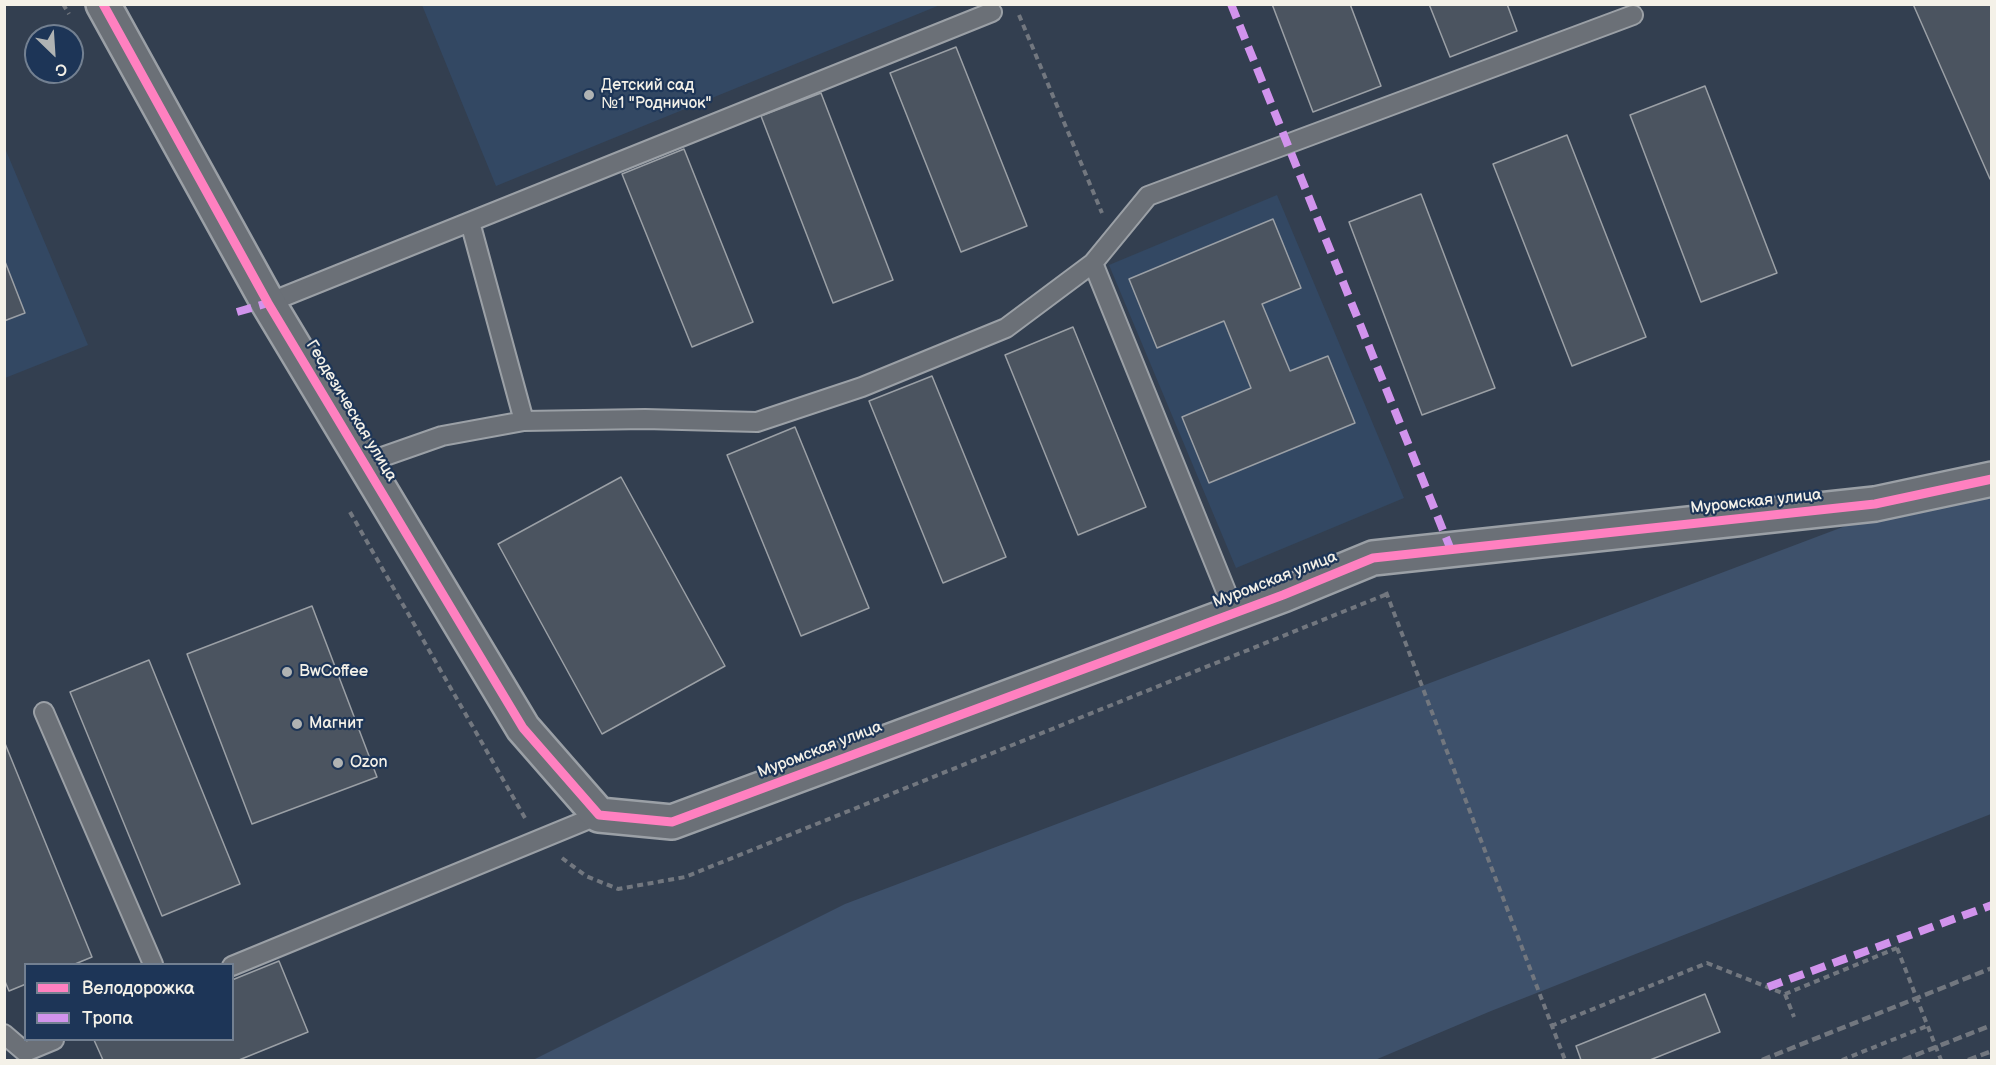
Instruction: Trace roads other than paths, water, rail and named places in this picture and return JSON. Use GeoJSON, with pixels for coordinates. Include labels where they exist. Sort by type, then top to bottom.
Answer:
{"type":"FeatureCollection","features":[{"type":"Feature","properties":{"kind":"street","name":"Геодезическая улица"},"geometry":{"type":"LineString","coordinates":[[103,4],[268,303],[523,728],[598,815]]}},
{"type":"Feature","properties":{"kind":"street","name":"Муромская улица"},"geometry":{"type":"LineString","coordinates":[[598,815],[672,822],[1234,611],[1283,595],[1373,558],[1875,504],[1992,479]]}},
{"type":"Feature","properties":{"kind":"lane"},"geometry":{"type":"LineString","coordinates":[[268,303],[992,12]]}},
{"type":"Feature","properties":{"kind":"lane"},"geometry":{"type":"LineString","coordinates":[[365,464],[442,436],[524,421],[645,419],[757,422],[862,387],[1006,328],[1093,263],[1148,196],[1633,15]]}},
{"type":"Feature","properties":{"kind":"lane"},"geometry":{"type":"LineString","coordinates":[[470,222],[524,421]]}},
{"type":"Feature","properties":{"kind":"lane"},"geometry":{"type":"LineString","coordinates":[[1093,263],[1234,611]]}},
{"type":"Feature","properties":{"kind":"lane"},"geometry":{"type":"LineString","coordinates":[[44,712],[153,963]]}},
{"type":"Feature","properties":{"kind":"lane"},"geometry":{"type":"LineString","coordinates":[[234,965],[598,815]]}},
{"type":"Feature","properties":{"kind":"lane"},"geometry":{"type":"LineString","coordinates":[[4,1034],[25,1052],[52,1041]]}},
{"type":"Feature","properties":{"kind":"railway"},"geometry":{"type":"LineString","coordinates":[[1762,1060],[1992,968]]}},
{"type":"Feature","properties":{"kind":"railway"},"geometry":{"type":"LineString","coordinates":[[1903,1060],[1992,1025]]}},
{"type":"Feature","properties":{"kind":"railway"},"geometry":{"type":"LineString","coordinates":[[1968,1060],[1992,1051]]}},
{"type":"Feature","properties":{"kind":"place","name":"Детский сад №1 \"Родничок\""},"geometry":{"type":"Point","coordinates":[589,95]}},
{"type":"Feature","properties":{"kind":"place","name":"BwCoffee"},"geometry":{"type":"Point","coordinates":[287,672]}},
{"type":"Feature","properties":{"kind":"place","name":"Магнит"},"geometry":{"type":"Point","coordinates":[297,724]}},
{"type":"Feature","properties":{"kind":"place","name":"Ozon"},"geometry":{"type":"Point","coordinates":[338,763]}}]}
